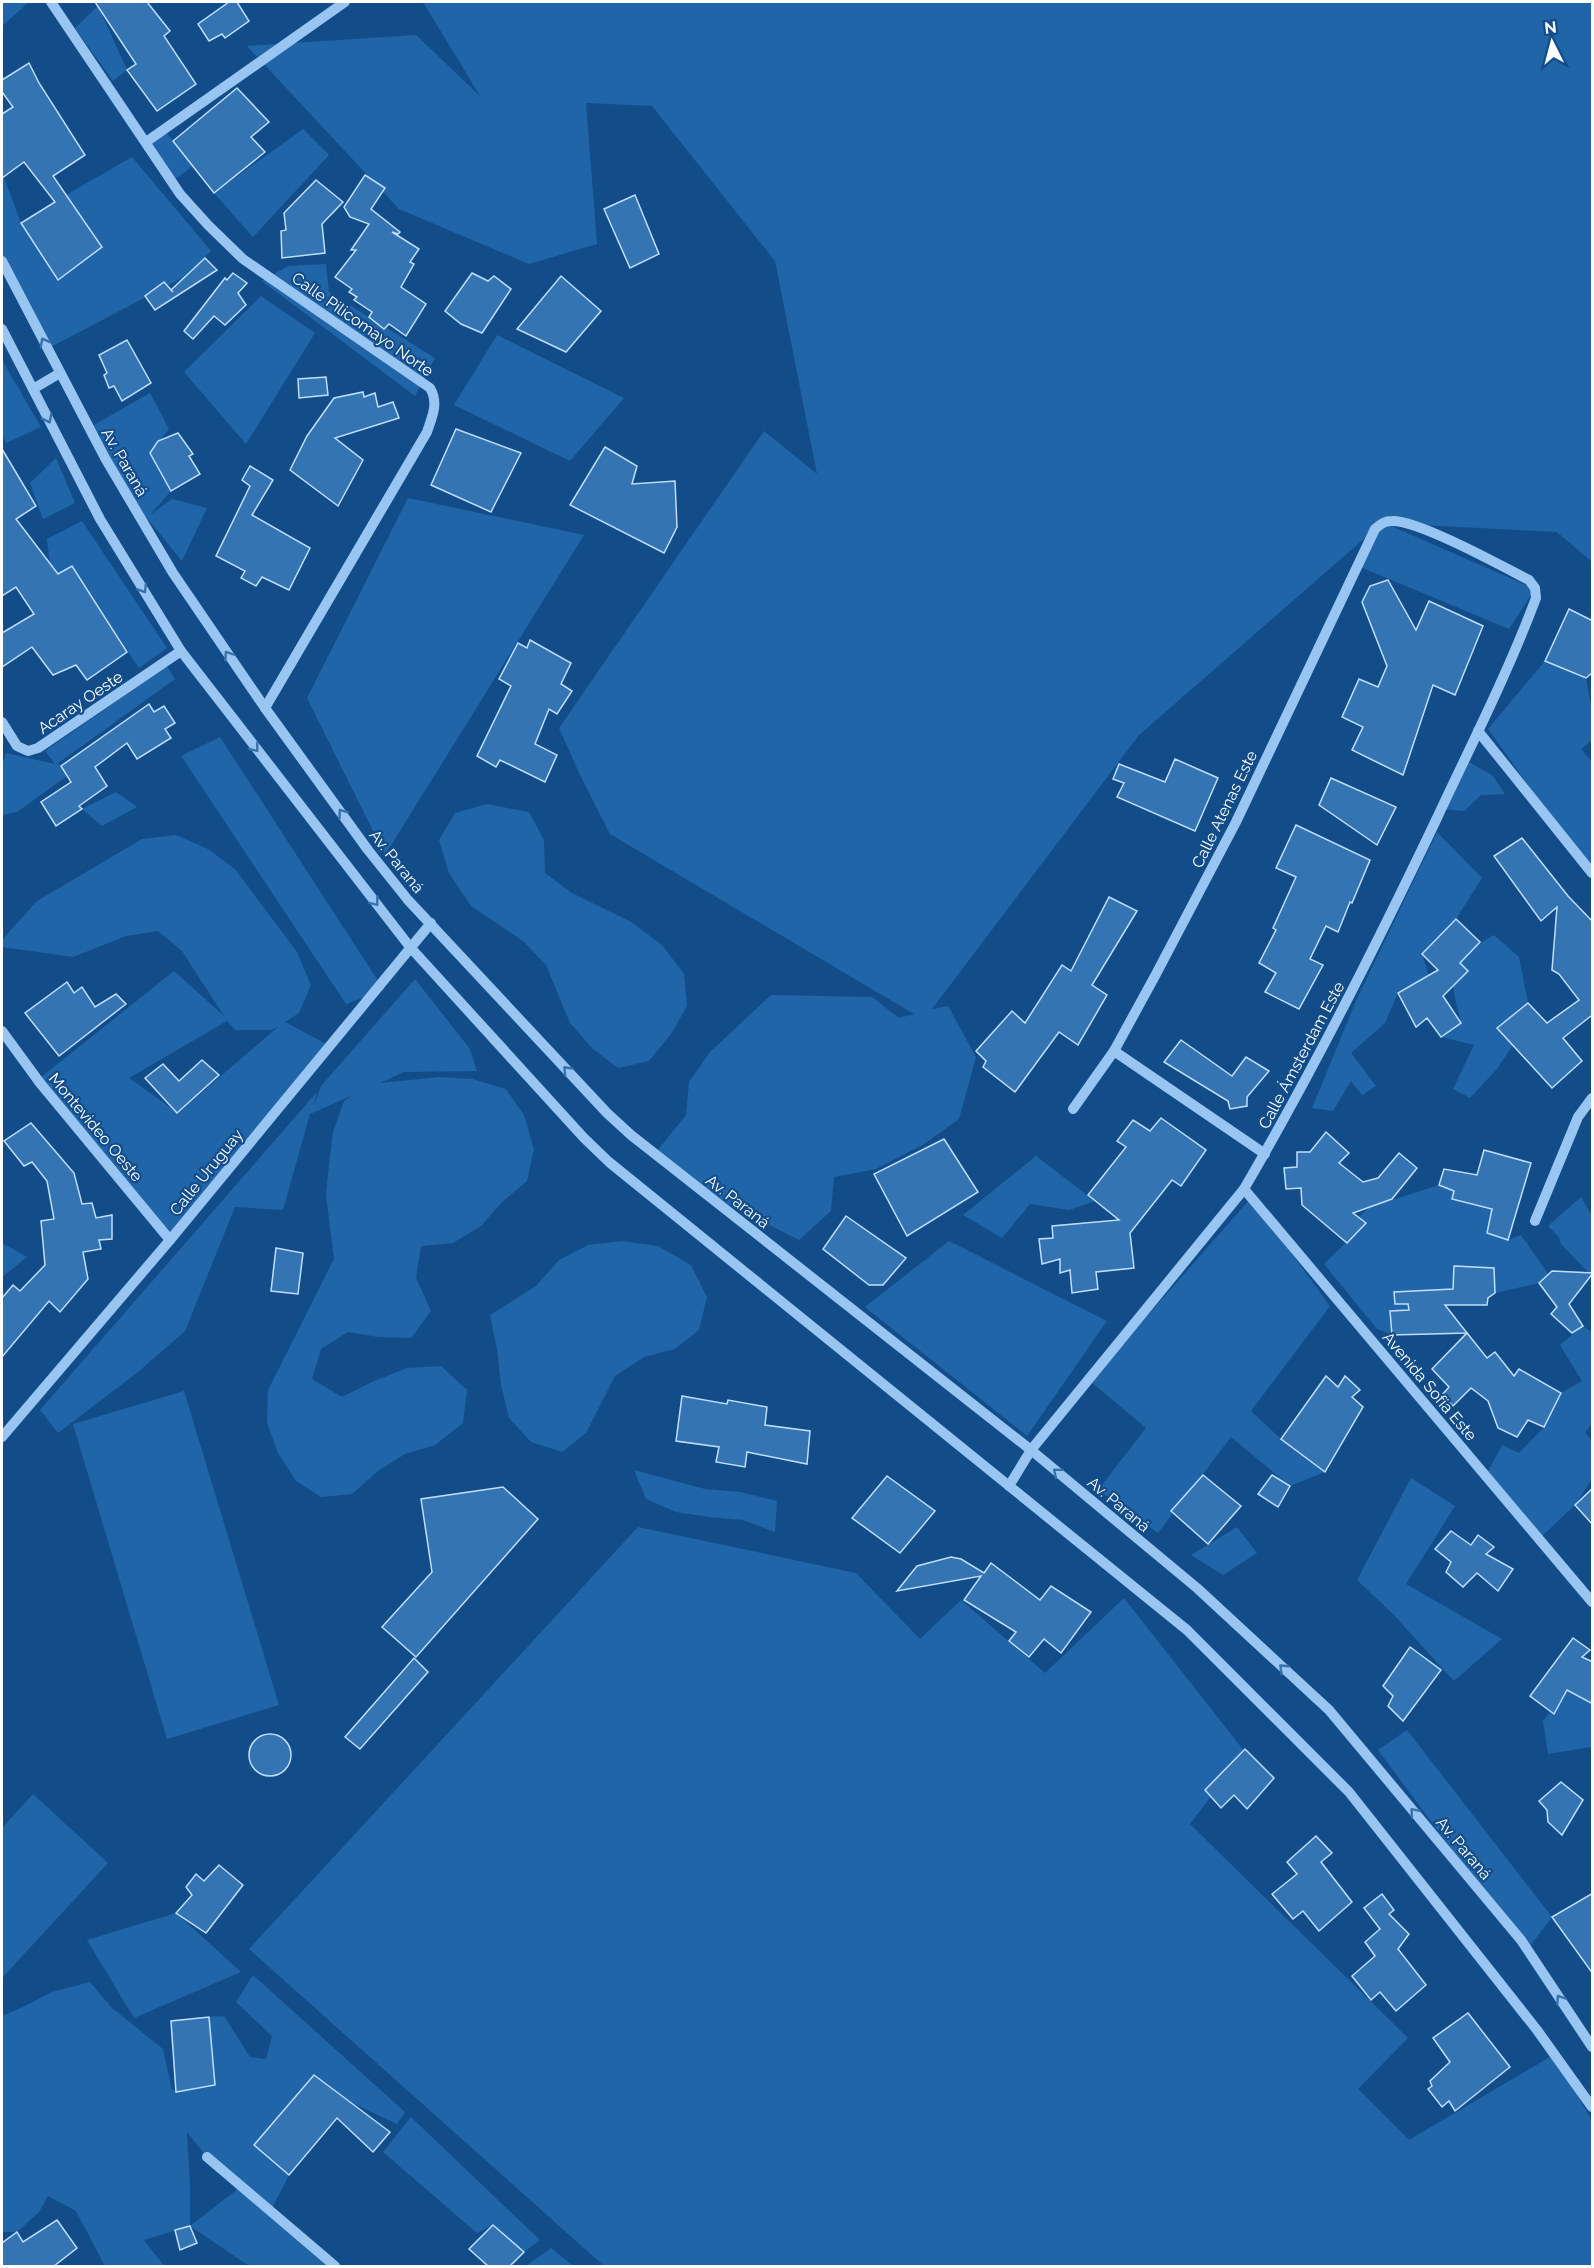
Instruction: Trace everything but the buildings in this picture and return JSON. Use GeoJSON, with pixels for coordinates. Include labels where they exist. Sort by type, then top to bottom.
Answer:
{"type":"FeatureCollection","features":[{"type":"Feature","properties":{"kind":"street","name":"Calle Pilicomayo Norte"},"geometry":{"type":"LineString","coordinates":[[51,2],[180,194],[243,259],[430,388],[436,401],[427,432],[265,708]]}},
{"type":"Feature","properties":{"kind":"street"},"geometry":{"type":"LineString","coordinates":[[146,142],[345,2]]}},
{"type":"Feature","properties":{"kind":"street","name":"Av. Paraná"},"geometry":{"type":"LineString","coordinates":[[2,261],[105,458],[173,573],[265,708],[368,850],[408,900],[599,1104],[631,1135],[1031,1450],[1197,1588],[1329,1710],[1521,1940],[1593,2047]]}},
{"type":"Feature","properties":{"kind":"street"},"geometry":{"type":"LineString","coordinates":[[2,329],[100,519],[181,651],[410,947],[584,1138],[609,1162],[1187,1630],[1349,1792],[1589,2093],[1593,2107]]}},
{"type":"Feature","properties":{"kind":"street"},"geometry":{"type":"LineString","coordinates":[[33,389],[60,373]]}},
{"type":"Feature","properties":{"kind":"street","name":"Calle Ámsterdam Este"},"geometry":{"type":"LineString","coordinates":[[1009,1486],[1031,1450],[1244,1189],[1305,1084],[1383,929],[1478,731],[1530,614],[1536,598],[1535,588],[1522,576],[1419,526],[1392,521]]}},
{"type":"Feature","properties":{"kind":"street","name":"Calle Atenas Este"},"geometry":{"type":"LineString","coordinates":[[1072,1108],[1114,1051],[1236,822],[1376,529],[1382,523],[1392,521]]}},
{"type":"Feature","properties":{"kind":"street","name":"Acaray Oeste"},"geometry":{"type":"LineString","coordinates":[[2,722],[17,746],[28,751],[38,748],[181,651]]}},
{"type":"Feature","properties":{"kind":"street"},"geometry":{"type":"LineString","coordinates":[[1478,731],[1593,873]]}},
{"type":"Feature","properties":{"kind":"street","name":"Calle Uruguay"},"geometry":{"type":"LineString","coordinates":[[2,1437],[170,1239],[430,923]]}},
{"type":"Feature","properties":{"kind":"street","name":"Montevideo Oeste"},"geometry":{"type":"LineString","coordinates":[[2,1030],[40,1083],[170,1239]]}},
{"type":"Feature","properties":{"kind":"street"},"geometry":{"type":"LineString","coordinates":[[1114,1051],[1264,1154]]}},
{"type":"Feature","properties":{"kind":"street"},"geometry":{"type":"LineString","coordinates":[[1535,1221],[1578,1117],[1593,1098]]}},
{"type":"Feature","properties":{"kind":"street","name":"Avenida Sofía Este"},"geometry":{"type":"LineString","coordinates":[[1244,1189],[1593,1602]]}},
{"type":"Feature","properties":{"kind":"street"},"geometry":{"type":"LineString","coordinates":[[207,2157],[335,2266]]}},
{"type":"Feature","properties":{"kind":"shaded area"},"geometry":{"type":"Polygon","coordinates":[[[2,2],[29,2],[2,26],[2,2]]]}},
{"type":"Feature","properties":{"kind":"shaded area"},"geometry":{"type":"Polygon","coordinates":[[[423,2],[1592,2],[1592,562],[1557,532],[1384,523],[1535,589],[1509,629],[1358,566],[1381,524],[1139,735],[932,1009],[948,1006],[976,1057],[959,1119],[924,1144],[876,1169],[834,1177],[831,1211],[799,1240],[722,1201],[657,1151],[686,1115],[689,1082],[710,1052],[771,995],[872,997],[899,1018],[914,1014],[610,834],[559,728],[764,431],[817,474],[775,261],[652,106],[586,103],[597,244],[529,264],[399,209],[247,46],[416,35],[480,96],[423,2]]]}},
{"type":"Feature","properties":{"kind":"shaded area"},"geometry":{"type":"Polygon","coordinates":[[[98,6],[127,70],[113,81],[75,28],[98,6]]]}},
{"type":"Feature","properties":{"kind":"shaded area"},"geometry":{"type":"Polygon","coordinates":[[[303,129],[329,155],[253,237],[214,193],[303,129]]]}},
{"type":"Feature","properties":{"kind":"shaded area"},"geometry":{"type":"Polygon","coordinates":[[[166,132],[193,166],[174,180],[149,137],[166,132]]]}},
{"type":"Feature","properties":{"kind":"shaded area"},"geometry":{"type":"Polygon","coordinates":[[[132,157],[211,251],[186,276],[49,348],[2,256],[2,172],[21,223],[58,280],[66,195],[132,157]]]}},
{"type":"Feature","properties":{"kind":"shaded area"},"geometry":{"type":"Polygon","coordinates":[[[326,264],[329,292],[435,358],[415,396],[262,281],[288,266],[326,264]]]}},
{"type":"Feature","properties":{"kind":"shaded area"},"geometry":{"type":"Polygon","coordinates":[[[261,296],[315,333],[246,444],[184,372],[261,296]]]}},
{"type":"Feature","properties":{"kind":"shaded area"},"geometry":{"type":"Polygon","coordinates":[[[497,335],[624,398],[570,461],[454,405],[497,335]]]}},
{"type":"Feature","properties":{"kind":"shaded area"},"geometry":{"type":"Polygon","coordinates":[[[2,360],[41,427],[6,443],[2,436],[2,360]]]}},
{"type":"Feature","properties":{"kind":"shaded area"},"geometry":{"type":"Polygon","coordinates":[[[150,393],[169,429],[150,453],[171,491],[150,515],[172,499],[207,508],[182,561],[147,518],[144,522],[94,425],[150,393]]]}},
{"type":"Feature","properties":{"kind":"shaded area"},"geometry":{"type":"Polygon","coordinates":[[[56,458],[75,503],[43,519],[30,483],[56,458]]]}},
{"type":"Feature","properties":{"kind":"shaded area"},"geometry":{"type":"Polygon","coordinates":[[[408,498],[584,535],[385,855],[307,698],[408,498]]]}},
{"type":"Feature","properties":{"kind":"shaded area"},"geometry":{"type":"Polygon","coordinates":[[[82,521],[167,648],[139,668],[72,566],[58,574],[50,564],[47,539],[82,521]]]}},
{"type":"Feature","properties":{"kind":"shaded area"},"geometry":{"type":"Polygon","coordinates":[[[1545,661],[1586,678],[1592,711],[1592,740],[1581,749],[1592,762],[1592,869],[1582,860],[1488,729],[1545,661]]]}},
{"type":"Feature","properties":{"kind":"shaded area"},"geometry":{"type":"Polygon","coordinates":[[[167,666],[175,679],[57,764],[67,776],[17,812],[2,815],[2,765],[6,753],[55,764],[45,751],[167,666]]]}},
{"type":"Feature","properties":{"kind":"shaded area"},"geometry":{"type":"Polygon","coordinates":[[[220,737],[384,990],[346,1004],[181,756],[220,737]]]}},
{"type":"Feature","properties":{"kind":"shaded area"},"geometry":{"type":"Polygon","coordinates":[[[1465,760],[1492,775],[1505,794],[1481,795],[1464,811],[1442,809],[1465,760]]]}},
{"type":"Feature","properties":{"kind":"shaded area"},"geometry":{"type":"Polygon","coordinates":[[[116,792],[137,807],[102,826],[82,809],[116,792]]]}},
{"type":"Feature","properties":{"kind":"shaded area"},"geometry":{"type":"Polygon","coordinates":[[[487,804],[529,812],[544,840],[545,873],[572,893],[631,922],[662,945],[684,974],[687,1006],[671,1034],[649,1061],[618,1068],[593,1049],[570,1023],[546,965],[523,941],[471,906],[449,873],[439,840],[455,813],[487,804]]]}},
{"type":"Feature","properties":{"kind":"shaded area"},"geometry":{"type":"Polygon","coordinates":[[[1437,832],[1482,878],[1456,919],[1422,954],[1429,976],[1398,993],[1385,1023],[1351,1053],[1376,1086],[1362,1095],[1351,1081],[1333,1111],[1312,1108],[1356,1001],[1437,832]]]}},
{"type":"Feature","properties":{"kind":"shaded area"},"geometry":{"type":"Polygon","coordinates":[[[176,835],[208,849],[235,869],[297,952],[311,985],[299,1013],[285,1022],[332,1047],[170,1235],[40,1078],[174,971],[224,1016],[182,951],[158,931],[126,936],[73,957],[2,947],[2,940],[37,901],[142,839],[176,835]],[[227,1021],[129,1078],[178,1113],[279,1026],[272,1030],[235,1030],[227,1021]]]}},
{"type":"Feature","properties":{"kind":"shaded area"},"geometry":{"type":"Polygon","coordinates":[[[1494,935],[1519,957],[1528,1003],[1497,1028],[1513,1045],[1497,1069],[1470,1098],[1453,1089],[1474,1045],[1441,1037],[1461,1023],[1454,990],[1458,969],[1473,949],[1494,935]]]}},
{"type":"Feature","properties":{"kind":"shaded area"},"geometry":{"type":"Polygon","coordinates":[[[415,979],[470,1049],[477,1071],[404,1072],[380,1083],[439,1077],[472,1079],[506,1089],[524,1115],[534,1149],[527,1181],[502,1202],[481,1226],[453,1243],[421,1246],[416,1278],[431,1311],[411,1338],[378,1337],[348,1332],[321,1349],[312,1379],[342,1397],[407,1368],[441,1366],[467,1390],[463,1423],[435,1445],[405,1454],[378,1471],[352,1494],[321,1497],[296,1481],[278,1453],[267,1423],[268,1390],[334,1259],[326,1195],[329,1165],[333,1132],[344,1101],[353,1095],[310,1114],[283,1210],[235,1207],[185,1331],[138,1372],[58,1433],[40,1410],[317,1092],[314,1106],[321,1086],[415,979]]]}},
{"type":"Feature","properties":{"kind":"shaded area"},"geometry":{"type":"Polygon","coordinates":[[[1036,1156],[1095,1201],[1069,1210],[1030,1204],[1002,1238],[963,1215],[1036,1156]]]}},
{"type":"Feature","properties":{"kind":"shaded area"},"geometry":{"type":"Polygon","coordinates":[[[1439,1185],[1454,1191],[1452,1199],[1492,1209],[1487,1233],[1508,1240],[1521,1235],[1548,1274],[1539,1283],[1495,1293],[1493,1268],[1453,1289],[1407,1291],[1409,1310],[1390,1311],[1392,1335],[1377,1329],[1324,1264],[1366,1223],[1359,1217],[1370,1207],[1439,1185]]]}},
{"type":"Feature","properties":{"kind":"shaded area"},"geometry":{"type":"Polygon","coordinates":[[[1581,1197],[1592,1216],[1592,1276],[1561,1244],[1559,1237],[1548,1226],[1581,1197]]]}},
{"type":"Feature","properties":{"kind":"shaded area"},"geometry":{"type":"Polygon","coordinates":[[[1251,1198],[1330,1306],[1251,1411],[1281,1439],[1325,1472],[1290,1486],[1231,1437],[1158,1533],[1098,1490],[1146,1428],[1090,1381],[1251,1198]]]}},
{"type":"Feature","properties":{"kind":"shaded area"},"geometry":{"type":"Polygon","coordinates":[[[622,1241],[658,1246],[691,1265],[707,1297],[699,1330],[675,1349],[644,1357],[615,1376],[586,1433],[562,1452],[531,1442],[509,1418],[501,1385],[490,1315],[536,1286],[559,1260],[588,1245],[622,1241]]]}},
{"type":"Feature","properties":{"kind":"shaded area"},"geometry":{"type":"Polygon","coordinates":[[[949,1241],[1107,1321],[1027,1436],[865,1307],[949,1241]]]}},
{"type":"Feature","properties":{"kind":"shaded area"},"geometry":{"type":"Polygon","coordinates":[[[2,1243],[27,1257],[2,1277],[2,1243]]]}},
{"type":"Feature","properties":{"kind":"shaded area"},"geometry":{"type":"Polygon","coordinates":[[[1583,1326],[1592,1332],[1592,1424],[1585,1432],[1592,1442],[1592,1479],[1575,1505],[1540,1538],[1486,1475],[1502,1445],[1519,1453],[1544,1427],[1561,1393],[1582,1381],[1560,1345],[1583,1326]]]}},
{"type":"Feature","properties":{"kind":"shaded area"},"geometry":{"type":"Polygon","coordinates":[[[184,1391],[279,1705],[167,1739],[73,1424],[184,1391]]]}},
{"type":"Feature","properties":{"kind":"shaded area"},"geometry":{"type":"Polygon","coordinates":[[[634,1470],[705,1489],[740,1492],[777,1501],[775,1532],[743,1520],[676,1512],[646,1499],[634,1470]]]}},
{"type":"Feature","properties":{"kind":"shaded area"},"geometry":{"type":"Polygon","coordinates":[[[1411,1478],[1455,1506],[1406,1584],[1502,1639],[1454,1681],[1392,1613],[1357,1580],[1411,1478]]]}},
{"type":"Feature","properties":{"kind":"shaded area"},"geometry":{"type":"Polygon","coordinates":[[[638,1527],[856,1573],[920,1639],[961,1600],[1045,1673],[1124,1598],[1245,1752],[1190,1824],[1408,2038],[1358,2089],[1409,2140],[1555,2054],[1592,2121],[1592,2266],[604,2266],[249,1949],[638,1527]]]}},
{"type":"Feature","properties":{"kind":"shaded area"},"geometry":{"type":"Polygon","coordinates":[[[1237,1527],[1257,1553],[1223,1575],[1191,1555],[1237,1527]]]}},
{"type":"Feature","properties":{"kind":"shaded area"},"geometry":{"type":"Polygon","coordinates":[[[1567,1690],[1592,1704],[1591,1747],[1548,1754],[1543,1721],[1567,1690]]]}},
{"type":"Feature","properties":{"kind":"shaded area"},"geometry":{"type":"Polygon","coordinates":[[[1407,1730],[1552,1917],[1527,1950],[1378,1750],[1407,1730]]]}},
{"type":"Feature","properties":{"kind":"shaded area"},"geometry":{"type":"Polygon","coordinates":[[[33,1794],[108,1863],[2,1978],[2,1828],[33,1794]]]}},
{"type":"Feature","properties":{"kind":"shaded area"},"geometry":{"type":"Polygon","coordinates":[[[176,1913],[241,1972],[134,2018],[87,1940],[176,1913]]]}},
{"type":"Feature","properties":{"kind":"shaded area"},"geometry":{"type":"Polygon","coordinates":[[[253,1975],[405,2112],[397,2124],[350,2102],[314,2075],[255,2145],[289,2175],[270,2212],[207,2157],[187,2132],[190,2226],[144,2240],[164,2266],[105,2266],[76,2211],[48,2196],[39,2212],[17,2232],[2,2232],[2,2016],[52,1992],[90,1982],[112,2008],[163,2049],[172,2090],[215,2085],[209,2017],[224,2016],[250,2057],[266,2059],[272,2036],[236,2002],[253,1975]]]}},
{"type":"Feature","properties":{"kind":"shaded area"},"geometry":{"type":"Polygon","coordinates":[[[411,2117],[540,2240],[524,2252],[493,2225],[477,2233],[383,2152],[411,2117]]]}},
{"type":"Feature","properties":{"kind":"shaded area"},"geometry":{"type":"Polygon","coordinates":[[[239,2188],[329,2266],[249,2266],[190,2226],[239,2188]]]}},
{"type":"Feature","properties":{"kind":"shaded area"},"geometry":{"type":"Polygon","coordinates":[[[551,2248],[573,2266],[526,2266],[551,2248]]]}}]}
